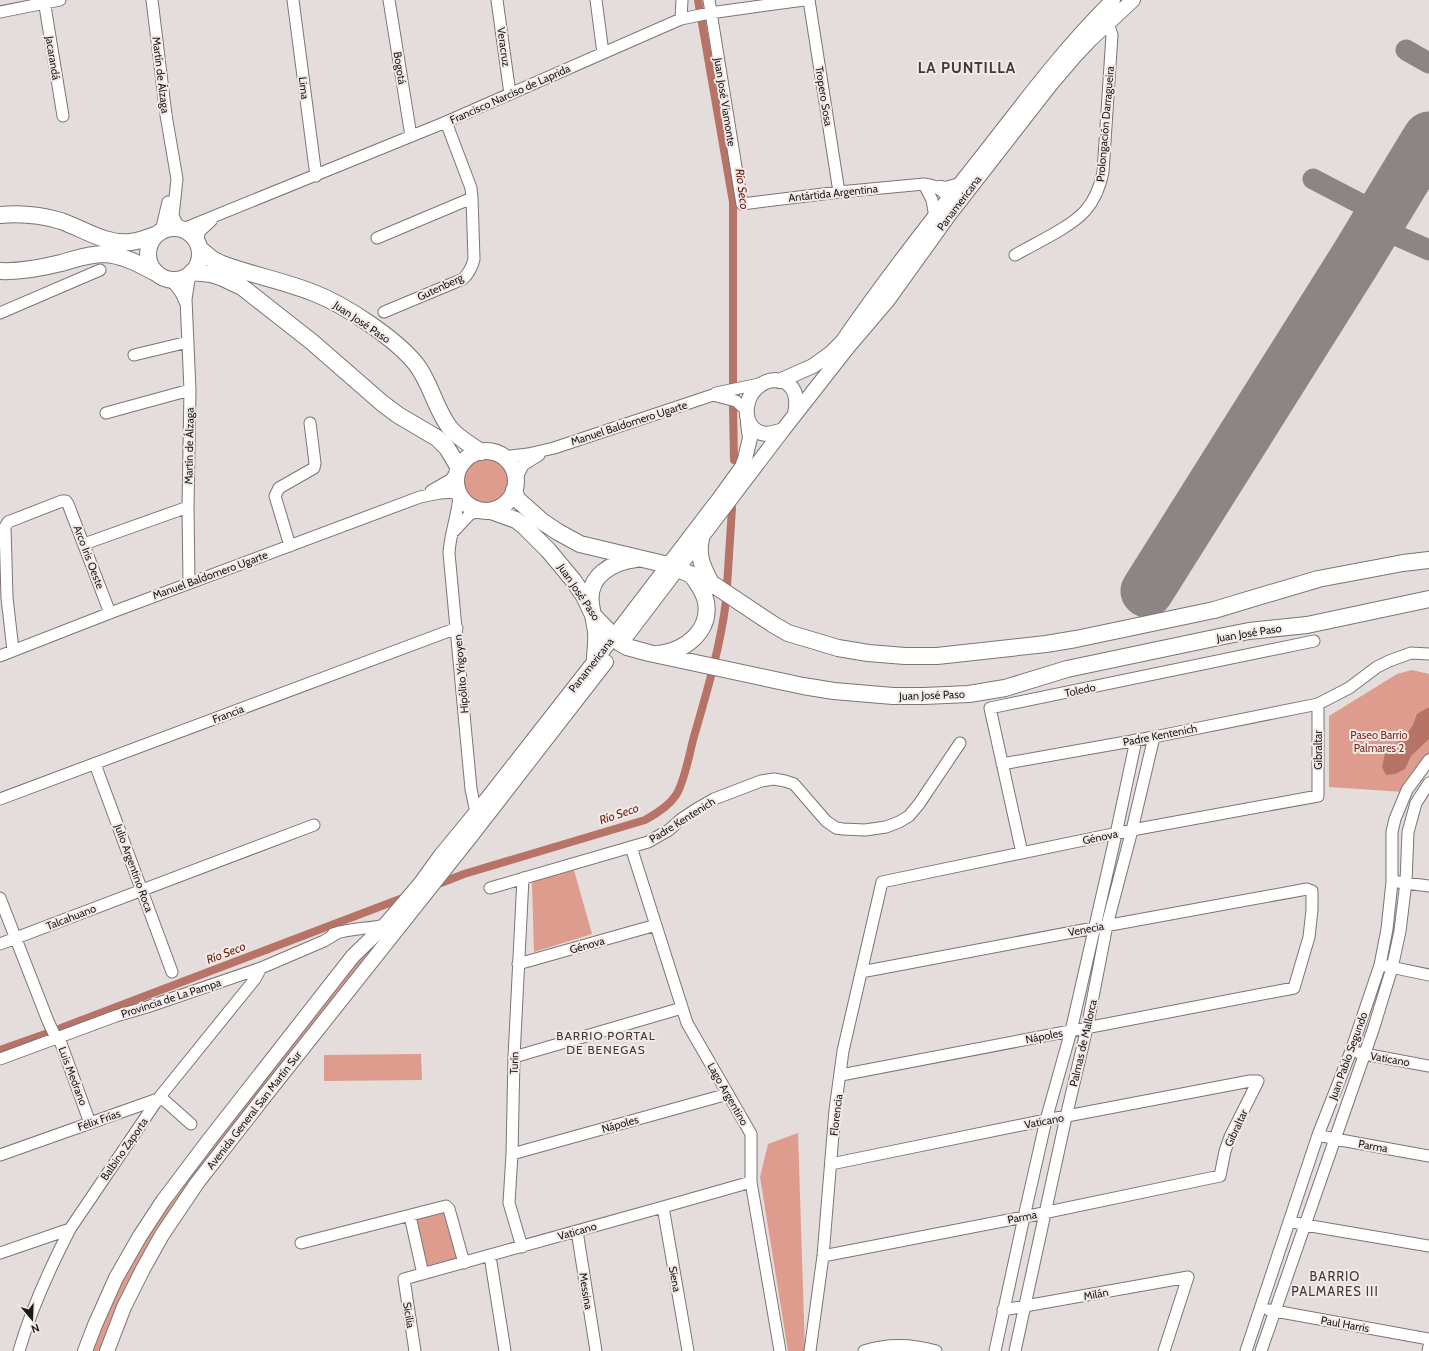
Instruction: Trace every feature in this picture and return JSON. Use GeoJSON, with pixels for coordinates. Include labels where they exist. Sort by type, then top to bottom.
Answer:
{"type":"FeatureCollection","features":[{"type":"Feature","properties":{"kind":"highway"},"geometry":{"type":"LineString","coordinates":[[0,215],[27,214],[44,217],[104,239],[121,242],[132,242],[172,227],[186,227]]}},
{"type":"Feature","properties":{"kind":"highway","name":"Juan José Paso"},"geometry":{"type":"LineString","coordinates":[[186,227],[198,245],[212,259],[222,264],[314,293],[338,304],[375,328],[392,341],[415,363],[428,383],[449,427],[460,438],[481,452]]}},
{"type":"Feature","properties":{"kind":"highway"},"geometry":{"type":"LineString","coordinates":[[158,233],[149,244],[148,257],[149,262],[162,276]]}},
{"type":"Feature","properties":{"kind":"highway"},"geometry":{"type":"LineString","coordinates":[[0,271],[34,269],[92,255],[103,254],[129,260],[162,276],[181,279],[191,273],[198,264],[200,256],[198,245]]}},
{"type":"Feature","properties":{"kind":"highway"},"geometry":{"type":"LineString","coordinates":[[191,273],[210,274],[223,278],[233,282],[246,291],[312,342],[382,404],[436,438],[447,448],[458,470]]}},
{"type":"Feature","properties":{"kind":"highway"},"geometry":{"type":"LineString","coordinates":[[515,486],[510,499],[496,509],[486,511],[470,507],[458,494],[456,482],[458,470],[466,459],[481,452],[494,453],[503,457],[508,461],[514,471],[515,486],[518,498],[525,507],[543,522],[570,539],[580,544],[641,558],[679,569],[711,583],[788,633],[838,648],[868,653],[906,656],[937,656],[1046,644],[1214,610],[1318,580],[1429,560]]}},
{"type":"Feature","properties":{"kind":"highway","name":"Juan José Paso"},"geometry":{"type":"LineString","coordinates":[[486,511],[516,520],[548,550],[573,580],[584,596],[593,615],[617,640],[627,647],[803,686],[857,693],[916,696],[969,694],[1005,688],[1067,669],[1219,637],[1249,631],[1306,625],[1429,600]]}},
{"type":"Feature","properties":{"kind":"highway"},"geometry":{"type":"LineString","coordinates":[[701,539],[699,546],[699,557],[711,583]]}},
{"type":"Feature","properties":{"kind":"highway"},"geometry":{"type":"LineString","coordinates":[[595,660],[596,635],[590,603],[592,586],[604,570],[616,563],[641,558]]}},
{"type":"Feature","properties":{"kind":"highway"},"geometry":{"type":"LineString","coordinates":[[655,654],[674,651],[687,645],[694,640],[702,628],[706,613],[706,601],[699,585],[679,569]]}},
{"type":"Feature","properties":{"kind":"main road","name":"Panamericana"},"geometry":{"type":"LineString","coordinates":[[428,884],[617,640],[679,569],[795,414],[853,341],[888,300],[942,216],[948,200],[1065,51],[1083,30],[1113,0]]}},
{"type":"Feature","properties":{"kind":"main road","name":"Panamericana"},"geometry":{"type":"LineString","coordinates":[[679,569],[718,500],[742,467],[748,452],[750,438],[747,403],[753,391],[764,383],[780,381],[813,366],[831,354],[942,216],[1074,57],[1106,24],[1133,0]]}},
{"type":"Feature","properties":{"kind":"main road"},"geometry":{"type":"LineString","coordinates":[[940,188],[946,189],[960,185]]}},
{"type":"Feature","properties":{"kind":"main road"},"geometry":{"type":"LineString","coordinates":[[780,381],[784,381],[789,384],[795,393],[797,400],[795,414]]}},
{"type":"Feature","properties":{"kind":"main road"},"geometry":{"type":"LineString","coordinates":[[747,416],[756,431],[762,434],[769,434],[783,430]]}},
{"type":"Feature","properties":{"kind":"main road","name":"Panamericana"},"geometry":{"type":"LineString","coordinates":[[428,884],[441,855],[476,813],[595,660],[617,640]]}},
{"type":"Feature","properties":{"kind":"main road","name":"Avenida General San Martín Sur"},"geometry":{"type":"LineString","coordinates":[[85,1351],[105,1302],[126,1260],[164,1201],[353,956],[428,884]]}},
{"type":"Feature","properties":{"kind":"main road","name":"Avenida General San Martín Sur"},"geometry":{"type":"LineString","coordinates":[[107,1351],[124,1307],[143,1268],[183,1203],[409,903]]}},
{"type":"Feature","properties":{"kind":"main road"},"geometry":{"type":"LineString","coordinates":[[236,1106],[249,1115]]}},
{"type":"Feature","properties":{"kind":"main road"},"geometry":{"type":"LineString","coordinates":[[126,1260],[143,1268]]}},
{"type":"Feature","properties":{"kind":"street"},"geometry":{"type":"LineString","coordinates":[[0,12],[60,0]]}},
{"type":"Feature","properties":{"kind":"street","name":"Martín de Álzaga"},"geometry":{"type":"LineString","coordinates":[[152,0],[166,116],[177,179],[173,212]]}},
{"type":"Feature","properties":{"kind":"street","name":"Lima"},"geometry":{"type":"LineString","coordinates":[[293,0],[316,176]]}},
{"type":"Feature","properties":{"kind":"street","name":"Bogotá"},"geometry":{"type":"LineString","coordinates":[[389,0],[411,136]]}},
{"type":"Feature","properties":{"kind":"street","name":"Veracruz"},"geometry":{"type":"LineString","coordinates":[[497,0],[510,94]]}},
{"type":"Feature","properties":{"kind":"street"},"geometry":{"type":"LineString","coordinates":[[596,0],[603,53]]}},
{"type":"Feature","properties":{"kind":"street"},"geometry":{"type":"LineString","coordinates":[[681,19],[682,0]]}},
{"type":"Feature","properties":{"kind":"street","name":"Juan José Viamonte"},"geometry":{"type":"LineString","coordinates":[[709,0],[742,204]]}},
{"type":"Feature","properties":{"kind":"street","name":"Francisco Narciso de Laprida"},"geometry":{"type":"LineString","coordinates":[[186,227],[222,214],[446,122],[681,19],[710,13],[804,0]]}},
{"type":"Feature","properties":{"kind":"street","name":"Tropero Sosa"},"geometry":{"type":"LineString","coordinates":[[810,0],[839,192]]}},
{"type":"Feature","properties":{"kind":"street","name":"Jacarandá"},"geometry":{"type":"LineString","coordinates":[[44,2],[62,116]]}},
{"type":"Feature","properties":{"kind":"street","name":"Prolongación Darragueira"},"geometry":{"type":"LineString","coordinates":[[1015,255],[1071,223],[1085,212],[1094,199],[1101,184],[1112,35],[1106,24]]}},
{"type":"Feature","properties":{"kind":"street","name":"Gutenberg"},"geometry":{"type":"LineString","coordinates":[[384,312],[463,279],[470,273],[474,259],[472,198],[470,188],[446,122]]}},
{"type":"Feature","properties":{"kind":"street","name":"Martín de Álzaga"},"geometry":{"type":"LineString","coordinates":[[158,233],[165,216],[171,185],[172,150]]}},
{"type":"Feature","properties":{"kind":"street"},"geometry":{"type":"LineString","coordinates":[[924,184],[942,216]]}},
{"type":"Feature","properties":{"kind":"street","name":"Antártida Argentina"},"geometry":{"type":"LineString","coordinates":[[742,204],[839,192],[924,184],[934,185],[940,188]]}},
{"type":"Feature","properties":{"kind":"street"},"geometry":{"type":"LineString","coordinates":[[940,188],[948,200]]}},
{"type":"Feature","properties":{"kind":"street"},"geometry":{"type":"LineString","coordinates":[[377,238],[472,198]]}},
{"type":"Feature","properties":{"kind":"street"},"geometry":{"type":"LineString","coordinates":[[173,212],[176,222],[186,227]]}},
{"type":"Feature","properties":{"kind":"street"},"geometry":{"type":"LineString","coordinates":[[173,212],[184,222],[186,227]]}},
{"type":"Feature","properties":{"kind":"street","name":"Francisco Narciso de Laprida"},"geometry":{"type":"LineString","coordinates":[[198,245],[200,231],[205,225],[222,214]]}},
{"type":"Feature","properties":{"kind":"street"},"geometry":{"type":"LineString","coordinates":[[0,313],[100,270]]}},
{"type":"Feature","properties":{"kind":"street","name":"Martín de Álzaga"},"geometry":{"type":"LineString","coordinates":[[189,583],[188,507],[190,390],[187,295],[191,273]]}},
{"type":"Feature","properties":{"kind":"street","name":"Martín de Álzaga"},"geometry":{"type":"LineString","coordinates":[[162,276],[177,286],[182,292],[187,309]]}},
{"type":"Feature","properties":{"kind":"street"},"geometry":{"type":"LineString","coordinates":[[134,355],[188,342]]}},
{"type":"Feature","properties":{"kind":"street","name":"Manuel Baldomero Ugarte"},"geometry":{"type":"LineString","coordinates":[[704,398],[713,394],[764,383]]}},
{"type":"Feature","properties":{"kind":"street"},"geometry":{"type":"LineString","coordinates":[[106,413],[190,390]]}},
{"type":"Feature","properties":{"kind":"street","name":"Manuel Baldomero Ugarte"},"geometry":{"type":"LineString","coordinates":[[503,457],[528,454],[554,448],[714,395],[736,401],[742,405],[747,416]]}},
{"type":"Feature","properties":{"kind":"street"},"geometry":{"type":"LineString","coordinates":[[290,546],[275,496],[278,488],[314,468],[315,463],[310,423]]}},
{"type":"Feature","properties":{"kind":"street","name":"Manuel Baldomero Ugarte"},"geometry":{"type":"LineString","coordinates":[[515,486],[523,465],[535,457],[554,448]]}},
{"type":"Feature","properties":{"kind":"street","name":"Manuel Baldomero Ugarte"},"geometry":{"type":"LineString","coordinates":[[0,656],[189,583],[420,497],[444,484],[458,470]]}},
{"type":"Feature","properties":{"kind":"street","name":"Manuel Baldomero Ugarte"},"geometry":{"type":"LineString","coordinates":[[420,497],[440,493],[458,494]]}},
{"type":"Feature","properties":{"kind":"street","name":"Hipólito Yrigoyen"},"geometry":{"type":"LineString","coordinates":[[458,494],[457,512],[451,535],[450,553],[471,789],[476,813]]}},
{"type":"Feature","properties":{"kind":"street","name":"Arco Iris Oeste"},"geometry":{"type":"LineString","coordinates":[[13,650],[7,598],[4,527],[8,522],[62,501],[66,501],[110,613]]}},
{"type":"Feature","properties":{"kind":"street"},"geometry":{"type":"LineString","coordinates":[[84,544],[188,507]]}},
{"type":"Feature","properties":{"kind":"street"},"geometry":{"type":"LineString","coordinates":[[451,535],[470,514],[486,511]]}},
{"type":"Feature","properties":{"kind":"street","name":"Francia"},"geometry":{"type":"LineString","coordinates":[[0,799],[457,628]]}},
{"type":"Feature","properties":{"kind":"street","name":"Toledo"},"geometry":{"type":"LineString","coordinates":[[1022,854],[990,708],[1314,641]]}},
{"type":"Feature","properties":{"kind":"street"},"geometry":{"type":"LineString","coordinates":[[1318,704],[1349,688],[1377,667],[1389,661],[1411,653],[1429,654]]}},
{"type":"Feature","properties":{"kind":"street","name":"Padre Kentenich"},"geometry":{"type":"LineString","coordinates":[[1002,764],[1154,737],[1318,704]]}},
{"type":"Feature","properties":{"kind":"street","name":"Gibraltar"},"geometry":{"type":"LineString","coordinates":[[1318,704],[1318,796]]}},
{"type":"Feature","properties":{"kind":"street","name":"Palmas de Mallorca"},"geometry":{"type":"LineString","coordinates":[[1015,1351],[1087,1028],[1107,925],[1132,830],[1154,737]]}},
{"type":"Feature","properties":{"kind":"street","name":"Palmas de Mallorca"},"geometry":{"type":"LineString","coordinates":[[995,1351],[1046,1120],[1071,1031],[1136,740]]}},
{"type":"Feature","properties":{"kind":"street","name":"Padre Kentenich"},"geometry":{"type":"LineString","coordinates":[[490,888],[648,842],[669,830],[685,817],[714,799],[761,781],[774,779],[794,784],[826,821],[836,828],[865,830],[886,827],[909,816],[960,743]]}},
{"type":"Feature","properties":{"kind":"street","name":"Juan Pablo Segundo"},"geometry":{"type":"LineString","coordinates":[[1246,1351],[1318,1135],[1351,1051],[1380,965],[1387,928],[1392,882],[1392,832],[1395,819],[1406,790],[1429,760]]}},
{"type":"Feature","properties":{"kind":"street","name":"Julio Argentino Roca"},"geometry":{"type":"LineString","coordinates":[[95,764],[172,972]]}},
{"type":"Feature","properties":{"kind":"street","name":"Juan Pablo Segundo"},"geometry":{"type":"LineString","coordinates":[[1261,1351],[1364,1055],[1392,968],[1400,931],[1406,882],[1408,832],[1416,803],[1425,793],[1429,783]]}},
{"type":"Feature","properties":{"kind":"street"},"geometry":{"type":"LineString","coordinates":[[1406,790],[1425,793]]}},
{"type":"Feature","properties":{"kind":"street","name":"Génova"},"geometry":{"type":"LineString","coordinates":[[882,882],[1132,830],[1318,796]]}},
{"type":"Feature","properties":{"kind":"street","name":"Talcahuano"},"geometry":{"type":"LineString","coordinates":[[0,944],[314,825]]}},
{"type":"Feature","properties":{"kind":"street","name":"Lago Argentino"},"geometry":{"type":"LineString","coordinates":[[631,847],[687,1023],[751,1134],[751,1182],[780,1351]]}},
{"type":"Feature","properties":{"kind":"street","name":"Turín"},"geometry":{"type":"LineString","coordinates":[[522,1247],[509,1203],[518,964],[523,878]]}},
{"type":"Feature","properties":{"kind":"street","name":"Florencia"},"geometry":{"type":"LineString","coordinates":[[810,1351],[823,1256],[835,1110],[844,1051],[882,882]]}},
{"type":"Feature","properties":{"kind":"street"},"geometry":{"type":"LineString","coordinates":[[1392,882],[1406,882],[1429,886]]}},
{"type":"Feature","properties":{"kind":"street","name":"Venecia"},"geometry":{"type":"LineString","coordinates":[[861,972],[1307,889],[1312,891],[1312,910],[1309,937],[1294,988]]}},
{"type":"Feature","properties":{"kind":"street","name":"Luis Medrano"},"geometry":{"type":"LineString","coordinates":[[0,898],[90,1123]]}},
{"type":"Feature","properties":{"kind":"street"},"geometry":{"type":"LineString","coordinates":[[116,1016],[339,932],[385,925]]}},
{"type":"Feature","properties":{"kind":"street","name":"Génova"},"geometry":{"type":"LineString","coordinates":[[518,964],[656,925]]}},
{"type":"Feature","properties":{"kind":"street","name":"Provincia de La Pampa"},"geometry":{"type":"LineString","coordinates":[[0,1059],[54,1034],[147,1007],[261,968],[324,941],[339,932]]}},
{"type":"Feature","properties":{"kind":"street"},"geometry":{"type":"LineString","coordinates":[[1380,965],[1429,975]]}},
{"type":"Feature","properties":{"kind":"street","name":"Balbino Zaporta"},"geometry":{"type":"LineString","coordinates":[[19,1351],[40,1294],[58,1251],[70,1229],[158,1099],[255,979],[261,968]]}},
{"type":"Feature","properties":{"kind":"street","name":"Nápoles"},"geometry":{"type":"LineString","coordinates":[[841,1076],[1294,988]]}},
{"type":"Feature","properties":{"kind":"street"},"geometry":{"type":"LineString","coordinates":[[514,1058],[682,1008]]}},
{"type":"Feature","properties":{"kind":"street","name":"Vaticano"},"geometry":{"type":"LineString","coordinates":[[1351,1051],[1364,1055],[1429,1066]]}},
{"type":"Feature","properties":{"kind":"street","name":"Gibraltar"},"geometry":{"type":"LineString","coordinates":[[1220,1176],[1225,1151],[1230,1137],[1258,1081]]}},
{"type":"Feature","properties":{"kind":"street","name":"Vaticano"},"geometry":{"type":"LineString","coordinates":[[830,1164],[1046,1120],[1258,1081]]}},
{"type":"Feature","properties":{"kind":"street","name":"Nápoles"},"geometry":{"type":"LineString","coordinates":[[512,1154],[728,1094]]}},
{"type":"Feature","properties":{"kind":"street"},"geometry":{"type":"LineString","coordinates":[[158,1099],[164,1100],[192,1124]]}},
{"type":"Feature","properties":{"kind":"street","name":"Félix Frías"},"geometry":{"type":"LineString","coordinates":[[0,1155],[158,1099]]}},
{"type":"Feature","properties":{"kind":"street","name":"Parma"},"geometry":{"type":"LineString","coordinates":[[1318,1135],[1429,1156]]}},
{"type":"Feature","properties":{"kind":"street","name":"Parma"},"geometry":{"type":"LineString","coordinates":[[823,1256],[1045,1213],[1220,1176]]}},
{"type":"Feature","properties":{"kind":"street","name":"Vaticano"},"geometry":{"type":"LineString","coordinates":[[404,1279],[663,1208],[751,1182]]}},
{"type":"Feature","properties":{"kind":"street"},"geometry":{"type":"LineString","coordinates":[[301,1243],[446,1206],[449,1209],[464,1263]]}},
{"type":"Feature","properties":{"kind":"street","name":"Siena"},"geometry":{"type":"LineString","coordinates":[[663,1208],[688,1351]]}},
{"type":"Feature","properties":{"kind":"street"},"geometry":{"type":"LineString","coordinates":[[410,1216],[423,1274]]}},
{"type":"Feature","properties":{"kind":"street"},"geometry":{"type":"LineString","coordinates":[[1289,1221],[1305,1226],[1429,1246]]}},
{"type":"Feature","properties":{"kind":"street"},"geometry":{"type":"LineString","coordinates":[[0,1253],[70,1229]]}},
{"type":"Feature","properties":{"kind":"street","name":"Messina"},"geometry":{"type":"LineString","coordinates":[[577,1231],[596,1351]]}},
{"type":"Feature","properties":{"kind":"street"},"geometry":{"type":"LineString","coordinates":[[490,1256],[505,1351]]}},
{"type":"Feature","properties":{"kind":"street","name":"Milán"},"geometry":{"type":"LineString","coordinates":[[1003,1310],[1188,1277],[1164,1351]]}},
{"type":"Feature","properties":{"kind":"street","name":"Sicilia"},"geometry":{"type":"LineString","coordinates":[[404,1279],[415,1351]]}},
{"type":"Feature","properties":{"kind":"street","name":"Paul Harris"},"geometry":{"type":"LineString","coordinates":[[1261,1307],[1275,1312],[1429,1339]]}},
{"type":"Feature","properties":{"kind":"street"},"geometry":{"type":"LineString","coordinates":[[864,1351],[872,1348],[896,1344],[923,1347],[936,1351]]}},
{"type":"Feature","properties":{"kind":"street"},"geometry":{"type":"LineString","coordinates":[[1428,1351],[1429,1346]]}},
{"type":"Feature","properties":{"kind":"green space"},"geometry":{"type":"Polygon","coordinates":[[[481,457],[491,457],[503,464],[510,476],[510,486],[503,498],[491,505],[481,505],[473,501],[466,494],[462,486],[462,476],[466,468],[473,461],[481,457]]]}},
{"type":"Feature","properties":{"kind":"green space","name":"Paseo Barrio Palmares 2"},"geometry":{"type":"Polygon","coordinates":[[[1412,670],[1429,674],[1429,759],[1404,792],[1329,787],[1329,716],[1397,674],[1412,670]]]}},
{"type":"Feature","properties":{"kind":"green space"},"geometry":{"type":"Polygon","coordinates":[[[574,870],[592,934],[534,952],[532,882],[574,870]]]}},
{"type":"Feature","properties":{"kind":"green space"},"geometry":{"type":"Polygon","coordinates":[[[387,929],[369,957],[328,1005],[262,1090],[159,1229],[125,1289],[103,1351],[89,1351],[127,1268],[175,1194],[244,1103],[371,945],[387,929]]]}},
{"type":"Feature","properties":{"kind":"green space"},"geometry":{"type":"Polygon","coordinates":[[[421,1054],[422,1080],[324,1081],[324,1055],[421,1054]]]}},
{"type":"Feature","properties":{"kind":"green space"},"geometry":{"type":"Polygon","coordinates":[[[798,1133],[805,1351],[788,1351],[760,1177],[768,1144],[798,1133]]]}},
{"type":"Feature","properties":{"kind":"green space"},"geometry":{"type":"Polygon","coordinates":[[[446,1206],[464,1263],[423,1274],[410,1216],[446,1206]]]}},
{"type":"Feature","properties":{"kind":"shaded area"},"geometry":{"type":"Polygon","coordinates":[[[1429,708],[1429,739],[1411,756],[1405,769],[1395,774],[1386,775],[1382,767],[1385,753],[1406,735],[1413,725],[1417,714],[1429,708]]]}},
{"type":"Feature","properties":{"kind":"waterway","name":"Río Seco"},"geometry":{"type":"LineString","coordinates":[[698,0],[733,202],[733,384]]}},
{"type":"Feature","properties":{"kind":"waterway","name":"Río Seco"},"geometry":{"type":"LineString","coordinates":[[733,406],[734,460]]}},
{"type":"Feature","properties":{"kind":"waterway","name":"Río Seco"},"geometry":{"type":"LineString","coordinates":[[727,586],[732,508]]}},
{"type":"Feature","properties":{"kind":"waterway","name":"Río Seco"},"geometry":{"type":"LineString","coordinates":[[441,883],[464,874],[645,820],[670,803],[679,790],[686,769],[708,689],[726,601]]}},
{"type":"Feature","properties":{"kind":"waterway","name":"Río Seco"},"geometry":{"type":"LineString","coordinates":[[61,1028],[400,899]]}},
{"type":"Feature","properties":{"kind":"waterway","name":"Río Seco"},"geometry":{"type":"LineString","coordinates":[[0,1050],[48,1033]]}},
{"type":"Feature","properties":{"kind":"taxiway"},"geometry":{"type":"LineString","coordinates":[[1406,50],[1429,63]]}},
{"type":"Feature","properties":{"kind":"taxiway"},"geometry":{"type":"LineString","coordinates":[[1313,179],[1361,204],[1368,205],[1393,198]]}},
{"type":"Feature","properties":{"kind":"taxiway"},"geometry":{"type":"LineString","coordinates":[[1362,248],[1368,224],[1365,209]]}},
{"type":"Feature","properties":{"kind":"taxiway"},"geometry":{"type":"LineString","coordinates":[[1375,226],[1429,250]]}},
{"type":"Feature","properties":{"kind":"runway"},"geometry":{"type":"LineString","coordinates":[[1147,591],[1355,260],[1429,138]]}},
{"type":"Feature","properties":{"kind":"district","name":"LA PUNTILLA"},"geometry":{"type":"Point","coordinates":[967,68]}},
{"type":"Feature","properties":{"kind":"district","name":"BARRIO PORTAL DE BENEGAS"},"geometry":{"type":"Point","coordinates":[606,1043]}},
{"type":"Feature","properties":{"kind":"district","name":"BARRIO PALMARES III"},"geometry":{"type":"Point","coordinates":[1335,1284]}}]}
